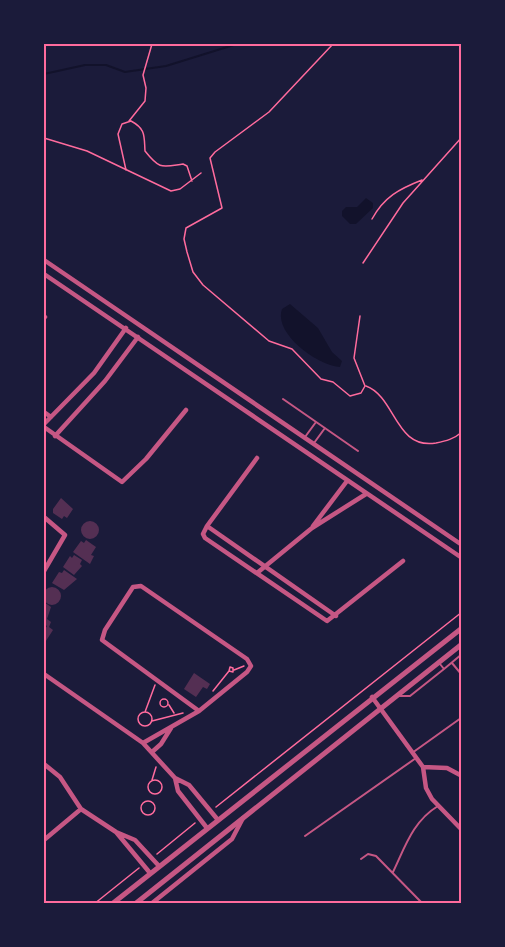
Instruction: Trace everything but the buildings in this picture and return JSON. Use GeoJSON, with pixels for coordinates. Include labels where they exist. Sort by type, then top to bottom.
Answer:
{"type":"FeatureCollection","features":[{"type":"Feature","properties":{"kind":"street"},"geometry":{"type":"LineString","coordinates":[[44,260],[462,545]]}},
{"type":"Feature","properties":{"kind":"street"},"geometry":{"type":"LineString","coordinates":[[50,263],[44,274],[462,558]]}},
{"type":"Feature","properties":{"kind":"street"},"geometry":{"type":"LineString","coordinates":[[126,328],[94,373],[44,425],[55,436],[122,482],[146,459],[186,410]]}},
{"type":"Feature","properties":{"kind":"street"},"geometry":{"type":"LineString","coordinates":[[55,436],[105,381],[138,337]]}},
{"type":"Feature","properties":{"kind":"street"},"geometry":{"type":"LineString","coordinates":[[255,418],[262,407]]}},
{"type":"Feature","properties":{"kind":"street"},"geometry":{"type":"LineString","coordinates":[[44,412],[51,417]]}},
{"type":"Feature","properties":{"kind":"street"},"geometry":{"type":"LineString","coordinates":[[257,458],[207,526],[202,534],[204,537],[326,621],[336,616],[403,561]]}},
{"type":"Feature","properties":{"kind":"street"},"geometry":{"type":"LineString","coordinates":[[312,528],[347,481]]}},
{"type":"Feature","properties":{"kind":"street"},"geometry":{"type":"LineString","coordinates":[[257,573],[312,528],[366,494]]}},
{"type":"Feature","properties":{"kind":"street"},"geometry":{"type":"LineString","coordinates":[[410,524],[417,514]]}},
{"type":"Feature","properties":{"kind":"street"},"geometry":{"type":"LineString","coordinates":[[44,517],[65,535],[44,571]]}},
{"type":"Feature","properties":{"kind":"street"},"geometry":{"type":"LineString","coordinates":[[207,526],[336,616]]}},
{"type":"Feature","properties":{"kind":"street"},"geometry":{"type":"LineString","coordinates":[[432,539],[439,530]]}},
{"type":"Feature","properties":{"kind":"street"},"geometry":{"type":"LineString","coordinates":[[143,743],[199,711],[249,671],[250,664],[141,586],[136,586],[131,589],[101,639],[199,711]]}},
{"type":"Feature","properties":{"kind":"street"},"geometry":{"type":"LineString","coordinates":[[112,903],[462,628]]}},
{"type":"Feature","properties":{"kind":"street"},"geometry":{"type":"LineString","coordinates":[[135,903],[462,644]]}},
{"type":"Feature","properties":{"kind":"street"},"geometry":{"type":"LineString","coordinates":[[44,674],[143,743],[174,776],[185,782],[218,820]]}},
{"type":"Feature","properties":{"kind":"street"},"geometry":{"type":"LineString","coordinates":[[372,697],[423,767],[426,788],[438,806],[462,830]]}},
{"type":"Feature","properties":{"kind":"street"},"geometry":{"type":"LineString","coordinates":[[152,752],[161,744],[171,728]]}},
{"type":"Feature","properties":{"kind":"street"},"geometry":{"type":"LineString","coordinates":[[44,764],[64,780],[81,809],[116,832],[150,873]]}},
{"type":"Feature","properties":{"kind":"street"},"geometry":{"type":"LineString","coordinates":[[423,767],[447,768],[462,776]]}},
{"type":"Feature","properties":{"kind":"street"},"geometry":{"type":"LineString","coordinates":[[174,776],[178,791],[207,828]]}},
{"type":"Feature","properties":{"kind":"street"},"geometry":{"type":"LineString","coordinates":[[190,806],[193,800],[199,797]]}},
{"type":"Feature","properties":{"kind":"street"},"geometry":{"type":"LineString","coordinates":[[44,840],[81,809]]}},
{"type":"Feature","properties":{"kind":"street"},"geometry":{"type":"LineString","coordinates":[[151,903],[232,839],[243,818]]}},
{"type":"Feature","properties":{"kind":"street"},"geometry":{"type":"LineString","coordinates":[[116,832],[129,836],[142,846],[159,866]]}},
{"type":"Feature","properties":{"kind":"street"},"geometry":{"type":"LineString","coordinates":[[134,852],[142,846]]}},
{"type":"Feature","properties":{"kind":"lane"},"geometry":{"type":"LineString","coordinates":[[283,399],[358,451]]}},
{"type":"Feature","properties":{"kind":"lane"},"geometry":{"type":"LineString","coordinates":[[305,437],[316,422]]}},
{"type":"Feature","properties":{"kind":"lane"},"geometry":{"type":"LineString","coordinates":[[314,443],[325,428]]}},
{"type":"Feature","properties":{"kind":"lane"},"geometry":{"type":"LineString","coordinates":[[397,696],[410,696],[462,654]]}},
{"type":"Feature","properties":{"kind":"lane"},"geometry":{"type":"LineString","coordinates":[[438,662],[444,669]]}},
{"type":"Feature","properties":{"kind":"lane"},"geometry":{"type":"LineString","coordinates":[[452,662],[462,675]]}},
{"type":"Feature","properties":{"kind":"lane"},"geometry":{"type":"LineString","coordinates":[[412,753],[460,718]]}},
{"type":"Feature","properties":{"kind":"lane"},"geometry":{"type":"LineString","coordinates":[[305,836],[416,758]]}},
{"type":"Feature","properties":{"kind":"lane"},"geometry":{"type":"LineString","coordinates":[[393,872],[414,828],[422,818],[438,806]]}},
{"type":"Feature","properties":{"kind":"lane"},"geometry":{"type":"LineString","coordinates":[[361,859],[368,854],[374,855],[423,903]]}},
{"type":"Feature","properties":{"kind":"path"},"geometry":{"type":"LineString","coordinates":[[44,45],[58,44]]}},
{"type":"Feature","properties":{"kind":"path"},"geometry":{"type":"LineString","coordinates":[[126,171],[126,158],[118,134],[120,128],[129,121],[145,101],[143,74],[152,44]]}},
{"type":"Feature","properties":{"kind":"path"},"geometry":{"type":"LineString","coordinates":[[333,44],[269,112],[210,158],[222,208],[186,228],[184,239],[193,273],[198,279],[269,341],[292,349],[321,379],[333,382],[351,396],[361,393],[365,386]]}},
{"type":"Feature","properties":{"kind":"path"},"geometry":{"type":"LineString","coordinates":[[129,121],[143,130],[146,137],[145,151],[156,164],[167,168],[183,164],[187,166],[192,181]]}},
{"type":"Feature","properties":{"kind":"path"},"geometry":{"type":"LineString","coordinates":[[44,138],[87,151],[171,191],[192,181],[201,173]]}},
{"type":"Feature","properties":{"kind":"path"},"geometry":{"type":"LineString","coordinates":[[363,263],[404,203],[462,138]]}},
{"type":"Feature","properties":{"kind":"path"},"geometry":{"type":"LineString","coordinates":[[372,219],[382,202],[394,192],[423,180]]}},
{"type":"Feature","properties":{"kind":"path"},"geometry":{"type":"LineString","coordinates":[[360,316],[354,358],[365,386],[383,399],[406,435],[417,441],[436,443],[455,437],[462,432]]}},
{"type":"Feature","properties":{"kind":"path"},"geometry":{"type":"LineString","coordinates":[[210,811],[462,612]]}},
{"type":"Feature","properties":{"kind":"path"},"geometry":{"type":"LineString","coordinates":[[216,697],[213,688],[230,667],[234,670],[250,664]]}},
{"type":"Feature","properties":{"kind":"path"},"geometry":{"type":"LineString","coordinates":[[156,681],[145,712],[139,715],[138,722],[143,726],[175,714],[199,711]]}},
{"type":"Feature","properties":{"kind":"path"},"geometry":{"type":"LineString","coordinates":[[168,704],[175,714]]}},
{"type":"Feature","properties":{"kind":"path"},"geometry":{"type":"LineString","coordinates":[[145,712],[149,714],[152,721]]}},
{"type":"Feature","properties":{"kind":"path"},"geometry":{"type":"LineString","coordinates":[[149,725],[155,736]]}},
{"type":"Feature","properties":{"kind":"path"},"geometry":{"type":"LineString","coordinates":[[160,760],[148,788],[153,793],[159,793],[162,784],[174,776]]}},
{"type":"Feature","properties":{"kind":"path"},"geometry":{"type":"LineString","coordinates":[[152,781],[157,780],[162,784]]}},
{"type":"Feature","properties":{"kind":"path"},"geometry":{"type":"LineString","coordinates":[[150,801],[153,793]]}},
{"type":"Feature","properties":{"kind":"path"},"geometry":{"type":"LineString","coordinates":[[150,801],[154,804],[155,811],[147,816],[143,814],[140,807],[142,803],[150,801]]}},
{"type":"Feature","properties":{"kind":"path"},"geometry":{"type":"LineString","coordinates":[[151,858],[200,819]]}},
{"type":"Feature","properties":{"kind":"path"},"geometry":{"type":"LineString","coordinates":[[94,903],[143,864]]}},
{"type":"Feature","properties":{"kind":"shaded area"},"geometry":{"type":"Polygon","coordinates":[[[366,198],[373,203],[373,208],[356,224],[350,224],[342,216],[342,211],[346,207],[357,207],[366,198]]]}},
{"type":"Feature","properties":{"kind":"shaded area"},"geometry":{"type":"Polygon","coordinates":[[[290,304],[318,328],[332,352],[342,361],[340,367],[310,355],[291,338],[281,319],[282,309],[290,304]]]}},
{"type":"Feature","properties":{"kind":"waterway"},"geometry":{"type":"LineString","coordinates":[[44,74],[85,65],[106,65],[125,72],[166,66],[237,44]]}}]}
